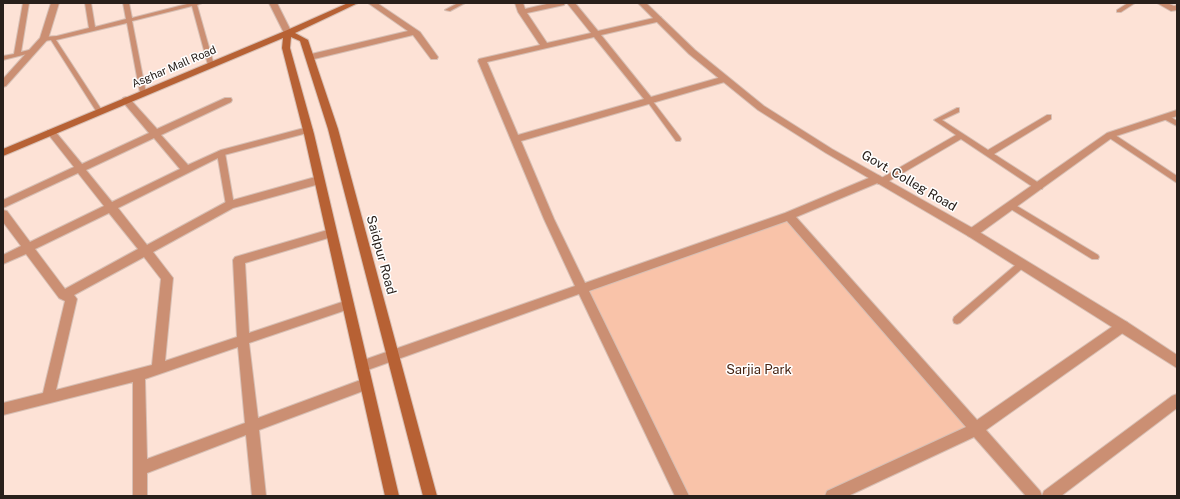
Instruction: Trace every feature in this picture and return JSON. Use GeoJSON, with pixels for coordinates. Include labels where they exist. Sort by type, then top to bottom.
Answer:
{"type":"FeatureCollection","features":[{"type":"Feature","properties":{"kind":"main road","name":"Asghar Mall Road"},"geometry":{"type":"LineString","coordinates":[[3,153],[288,33],[354,3]]}},
{"type":"Feature","properties":{"kind":"main road","name":"Saidpur Road"},"geometry":{"type":"LineString","coordinates":[[288,33],[304,40],[333,129],[430,496]]}},
{"type":"Feature","properties":{"kind":"main road"},"geometry":{"type":"LineString","coordinates":[[288,33],[286,48],[308,130],[392,496]]}},
{"type":"Feature","properties":{"kind":"street"},"geometry":{"type":"LineString","coordinates":[[3,84],[33,51],[48,38],[55,3]]}},
{"type":"Feature","properties":{"kind":"street"},"geometry":{"type":"LineString","coordinates":[[273,3],[288,33]]}},
{"type":"Feature","properties":{"kind":"street"},"geometry":{"type":"LineString","coordinates":[[372,3],[417,34],[434,57]]}},
{"type":"Feature","properties":{"kind":"street"},"geometry":{"type":"LineString","coordinates":[[519,3],[522,12],[545,46]]}},
{"type":"Feature","properties":{"kind":"street"},"geometry":{"type":"LineString","coordinates":[[522,12],[561,3]]}},
{"type":"Feature","properties":{"kind":"street"},"geometry":{"type":"LineString","coordinates":[[571,3],[649,100]]}},
{"type":"Feature","properties":{"kind":"street","name":"Govt. Colleg Road"},"geometry":{"type":"LineString","coordinates":[[642,3],[692,52],[761,108],[878,180],[972,233],[1123,326],[1177,362]]}},
{"type":"Feature","properties":{"kind":"street"},"geometry":{"type":"LineString","coordinates":[[1161,3],[1174,9],[1177,7]]}},
{"type":"Feature","properties":{"kind":"street"},"geometry":{"type":"LineString","coordinates":[[658,19],[482,61],[549,219],[682,496]]}},
{"type":"Feature","properties":{"kind":"street"},"geometry":{"type":"LineString","coordinates":[[310,57],[414,32]]}},
{"type":"Feature","properties":{"kind":"street"},"geometry":{"type":"LineString","coordinates":[[515,139],[725,79]]}},
{"type":"Feature","properties":{"kind":"street"},"geometry":{"type":"LineString","coordinates":[[126,100],[187,170]]}},
{"type":"Feature","properties":{"kind":"street"},"geometry":{"type":"LineString","coordinates":[[3,204],[228,100]]}},
{"type":"Feature","properties":{"kind":"street"},"geometry":{"type":"LineString","coordinates":[[972,233],[1039,187],[1110,135],[1177,113]]}},
{"type":"Feature","properties":{"kind":"street"},"geometry":{"type":"LineString","coordinates":[[3,260],[220,153],[308,130]]}},
{"type":"Feature","properties":{"kind":"street"},"geometry":{"type":"LineString","coordinates":[[51,132],[167,278],[158,368]]}},
{"type":"Feature","properties":{"kind":"street"},"geometry":{"type":"LineString","coordinates":[[63,294],[230,205],[319,180]]}},
{"type":"Feature","properties":{"kind":"street"},"geometry":{"type":"LineString","coordinates":[[362,366],[392,354],[789,216],[878,180]]}},
{"type":"Feature","properties":{"kind":"street"},"geometry":{"type":"LineString","coordinates":[[3,214],[63,294],[71,299],[48,398]]}},
{"type":"Feature","properties":{"kind":"street"},"geometry":{"type":"LineString","coordinates":[[789,216],[1035,496]]}},
{"type":"Feature","properties":{"kind":"street"},"geometry":{"type":"LineString","coordinates":[[259,496],[243,340],[239,260],[331,233]]}},
{"type":"Feature","properties":{"kind":"street"},"geometry":{"type":"LineString","coordinates":[[3,409],[139,375],[348,305]]}},
{"type":"Feature","properties":{"kind":"street"},"geometry":{"type":"LineString","coordinates":[[832,496],[976,429],[1123,326]]}},
{"type":"Feature","properties":{"kind":"street"},"geometry":{"type":"LineString","coordinates":[[139,375],[140,496]]}},
{"type":"Feature","properties":{"kind":"street"},"geometry":{"type":"LineString","coordinates":[[139,469],[366,384]]}},
{"type":"Feature","properties":{"kind":"street"},"geometry":{"type":"LineString","coordinates":[[1049,496],[1177,400]]}},
{"type":"Feature","properties":{"kind":"lane"},"geometry":{"type":"LineString","coordinates":[[17,55],[26,3]]}},
{"type":"Feature","properties":{"kind":"lane"},"geometry":{"type":"LineString","coordinates":[[88,3],[92,29]]}},
{"type":"Feature","properties":{"kind":"lane"},"geometry":{"type":"LineString","coordinates":[[126,3],[143,93]]}},
{"type":"Feature","properties":{"kind":"lane"},"geometry":{"type":"LineString","coordinates":[[100,112],[48,38],[92,29],[196,3],[211,65]]}},
{"type":"Feature","properties":{"kind":"lane"},"geometry":{"type":"LineString","coordinates":[[448,10],[462,3]]}},
{"type":"Feature","properties":{"kind":"lane"},"geometry":{"type":"LineString","coordinates":[[1118,11],[1132,3]]}},
{"type":"Feature","properties":{"kind":"lane"},"geometry":{"type":"LineString","coordinates":[[3,58],[33,51]]}},
{"type":"Feature","properties":{"kind":"lane"},"geometry":{"type":"LineString","coordinates":[[649,100],[678,139]]}},
{"type":"Feature","properties":{"kind":"lane"},"geometry":{"type":"LineString","coordinates":[[957,110],[937,120],[1039,187]]}},
{"type":"Feature","properties":{"kind":"lane"},"geometry":{"type":"LineString","coordinates":[[988,154],[1049,117]]}},
{"type":"Feature","properties":{"kind":"lane"},"geometry":{"type":"LineString","coordinates":[[1166,117],[1177,124]]}},
{"type":"Feature","properties":{"kind":"lane"},"geometry":{"type":"LineString","coordinates":[[1110,135],[1177,180]]}},
{"type":"Feature","properties":{"kind":"lane"},"geometry":{"type":"LineString","coordinates":[[878,180],[960,136]]}},
{"type":"Feature","properties":{"kind":"lane"},"geometry":{"type":"LineString","coordinates":[[220,153],[230,205]]}},
{"type":"Feature","properties":{"kind":"lane"},"geometry":{"type":"LineString","coordinates":[[1012,206],[1095,257]]}},
{"type":"Feature","properties":{"kind":"lane"},"geometry":{"type":"LineString","coordinates":[[956,320],[1022,264]]}},
{"type":"Feature","properties":{"kind":"green space","name":"Sarjia Park"},"geometry":{"type":"Polygon","coordinates":[[[789,216],[976,429],[832,496],[682,496],[582,288],[789,216]]]}}]}
